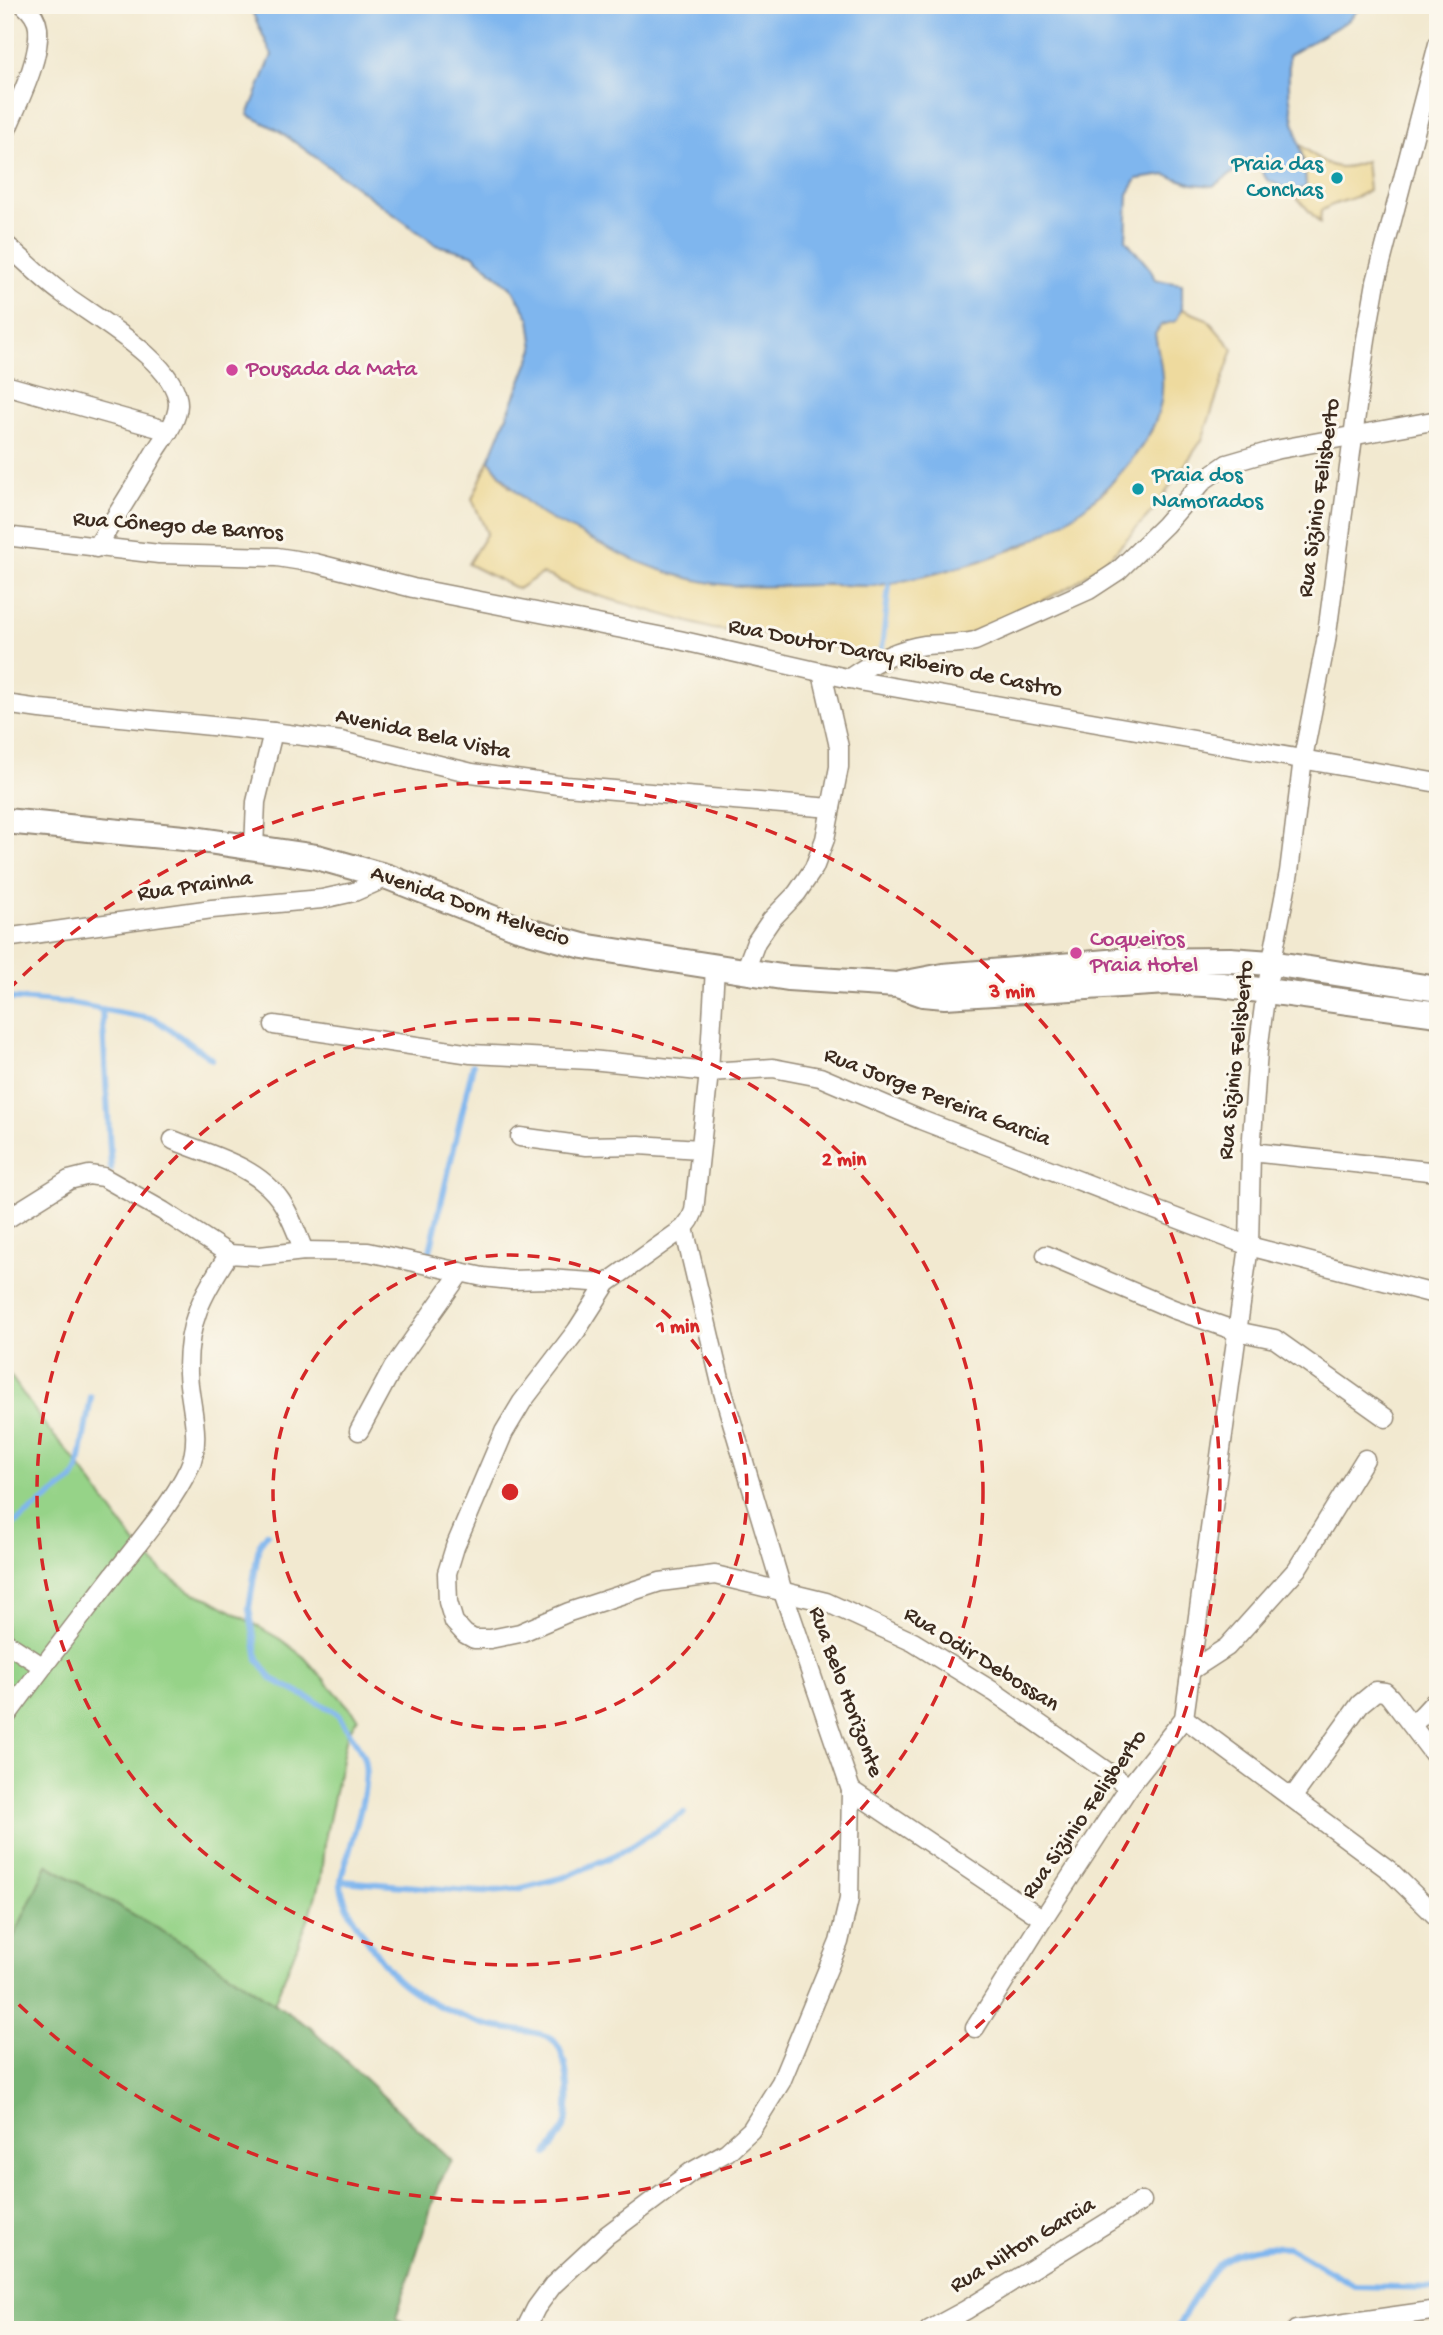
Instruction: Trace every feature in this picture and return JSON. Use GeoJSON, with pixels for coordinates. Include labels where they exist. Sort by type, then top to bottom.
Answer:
{"type":"FeatureCollection","features":[{"type":"Feature","properties":{"kind":"street"},"geometry":{"type":"LineString","coordinates":[[5,134],[9,111],[30,71],[38,27],[35,18],[24,5]]}},
{"type":"Feature","properties":{"kind":"street","name":"Rua Sizinio Felisberto"},"geometry":{"type":"LineString","coordinates":[[975,2028],[1042,1919],[1129,1787],[1184,1718],[1249,1246],[1251,1153],[1258,1051],[1266,991],[1289,872],[1303,758],[1326,641],[1376,282],[1438,44]]}},
{"type":"Feature","properties":{"kind":"street"},"geometry":{"type":"LineString","coordinates":[[5,244],[59,292],[126,337],[172,382],[177,392],[178,408],[169,431],[96,548]]}},
{"type":"Feature","properties":{"kind":"street"},"geometry":{"type":"LineString","coordinates":[[5,385],[169,431]]}},
{"type":"Feature","properties":{"kind":"street"},"geometry":{"type":"LineString","coordinates":[[848,678],[876,661],[911,648],[958,645],[975,641],[1089,590],[1118,571],[1165,525],[1203,480],[1227,464],[1249,456],[1354,434],[1438,420]]}},
{"type":"Feature","properties":{"kind":"street","name":"Rua Cônego de Barros"},"geometry":{"type":"LineString","coordinates":[[5,536],[159,554],[278,557],[345,571]]}},
{"type":"Feature","properties":{"kind":"street","name":"Rua Doutor Darcy Ribeiro de Castro"},"geometry":{"type":"LineString","coordinates":[[345,571],[414,588],[679,640],[822,673],[1438,783]]}},
{"type":"Feature","properties":{"kind":"street"},"geometry":{"type":"LineString","coordinates":[[745,971],[756,942],[814,868],[825,839],[839,767],[839,747],[822,673]]}},
{"type":"Feature","properties":{"kind":"street","name":"Avenida Bela Vista"},"geometry":{"type":"LineString","coordinates":[[5,704],[341,741],[472,773],[566,786],[831,808]]}},
{"type":"Feature","properties":{"kind":"street"},"geometry":{"type":"LineString","coordinates":[[254,848],[256,802],[274,732]]}},
{"type":"Feature","properties":{"kind":"street","name":"Avenida Dom Helvecio"},"geometry":{"type":"LineString","coordinates":[[5,821],[194,839],[317,857],[388,877],[518,928],[583,946],[788,978],[897,985]]}},
{"type":"Feature","properties":{"kind":"street","name":"Rua Prainha"},"geometry":{"type":"LineString","coordinates":[[5,938],[212,909],[322,899],[354,892],[388,877]]}},
{"type":"Feature","properties":{"kind":"street"},"geometry":{"type":"LineString","coordinates":[[897,985],[933,977],[1119,961],[1230,960],[1271,963],[1438,989]]}},
{"type":"Feature","properties":{"kind":"street"},"geometry":{"type":"LineString","coordinates":[[5,1220],[69,1180],[89,1175],[103,1177],[163,1211],[229,1254],[260,1256],[304,1251],[368,1252],[511,1280],[548,1279],[607,1283],[684,1228],[694,1211],[709,1072],[715,968]]}},
{"type":"Feature","properties":{"kind":"street"},"geometry":{"type":"LineString","coordinates":[[897,985],[923,994],[945,996],[1167,982],[1222,985],[1438,1014]]}},
{"type":"Feature","properties":{"kind":"street","name":"Rua Jorge Pereira Garcia"},"geometry":{"type":"LineString","coordinates":[[274,1025],[471,1054],[591,1060],[709,1072],[773,1068],[820,1077],[921,1120],[1249,1246],[1438,1295]]}},
{"type":"Feature","properties":{"kind":"street"},"geometry":{"type":"LineString","coordinates":[[520,1138],[586,1146],[639,1145],[699,1149]]}},
{"type":"Feature","properties":{"kind":"street"},"geometry":{"type":"LineString","coordinates":[[173,1140],[247,1170],[264,1183],[290,1216],[304,1251]]}},
{"type":"Feature","properties":{"kind":"street"},"geometry":{"type":"LineString","coordinates":[[1251,1153],[1438,1172]]}},
{"type":"Feature","properties":{"kind":"street","name":"Rua Belo Horizonte"},"geometry":{"type":"LineString","coordinates":[[684,1228],[723,1392],[783,1592],[851,1790],[1042,1919]]}},
{"type":"Feature","properties":{"kind":"street"},"geometry":{"type":"LineString","coordinates":[[5,1718],[42,1666],[153,1525],[190,1467],[195,1440],[188,1371],[191,1329],[205,1290],[229,1254]]}},
{"type":"Feature","properties":{"kind":"street"},"geometry":{"type":"LineString","coordinates":[[1046,1255],[1173,1309],[1236,1331],[1275,1339],[1386,1418]]}},
{"type":"Feature","properties":{"kind":"street"},"geometry":{"type":"LineString","coordinates":[[359,1431],[393,1368],[460,1272]]}},
{"type":"Feature","properties":{"kind":"street","name":"Rua Odir Debossan"},"geometry":{"type":"LineString","coordinates":[[607,1283],[577,1330],[522,1402],[504,1432],[455,1547],[447,1573],[448,1602],[454,1622],[465,1634],[474,1639],[490,1639],[520,1633],[569,1612],[660,1582],[715,1575],[826,1602],[913,1642],[994,1692],[1129,1787]]}},
{"type":"Feature","properties":{"kind":"street"},"geometry":{"type":"LineString","coordinates":[[1190,1671],[1227,1647],[1297,1569],[1365,1459]]}},
{"type":"Feature","properties":{"kind":"street"},"geometry":{"type":"LineString","coordinates":[[5,1642],[42,1666]]}},
{"type":"Feature","properties":{"kind":"street"},"geometry":{"type":"LineString","coordinates":[[1292,1798],[1360,1704],[1370,1693],[1376,1691],[1385,1692],[1438,1760]]}},
{"type":"Feature","properties":{"kind":"street"},"geometry":{"type":"LineString","coordinates":[[1413,1726],[1438,1698]]}},
{"type":"Feature","properties":{"kind":"street"},"geometry":{"type":"LineString","coordinates":[[1184,1718],[1389,1870],[1438,1918]]}},
{"type":"Feature","properties":{"kind":"street"},"geometry":{"type":"LineString","coordinates":[[525,2330],[553,2286],[607,2235],[691,2172],[727,2152],[751,2130],[781,2082],[839,1942],[849,1899],[851,1790]]}},
{"type":"Feature","properties":{"kind":"street","name":"Rua Nilton Garcia"},"geometry":{"type":"LineString","coordinates":[[929,2330],[1142,2202]]}},
{"type":"Feature","properties":{"kind":"street"},"geometry":{"type":"LineString","coordinates":[[1296,2330],[1438,2310]]}},
{"type":"Feature","properties":{"kind":"green space"},"geometry":{"type":"Polygon","coordinates":[[[5,1368],[47,1428],[76,1461],[136,1544],[164,1573],[191,1592],[210,1599],[280,1639],[304,1657],[358,1717],[347,1735],[324,1844],[321,1877],[311,1912],[274,2003],[188,1946],[48,1865],[5,1956],[5,1368]]]}},
{"type":"Feature","properties":{"kind":"green space"},"geometry":{"type":"Polygon","coordinates":[[[47,1865],[188,1946],[311,2028],[452,2161],[439,2183],[396,2318],[416,2330],[5,2330],[5,1956],[47,1865]]]}},
{"type":"Feature","properties":{"kind":"sand","name":"Praia das Conchas"},"geometry":{"type":"Polygon","coordinates":[[[1299,144],[1330,165],[1346,167],[1366,161],[1369,190],[1321,211],[1320,223],[1292,192],[1306,186],[1305,165],[1299,144]]]}},
{"type":"Feature","properties":{"kind":"sand","name":"Praia dos Namorados"},"geometry":{"type":"Polygon","coordinates":[[[1182,309],[1207,319],[1233,349],[1202,440],[1155,508],[1112,555],[1073,585],[1031,607],[877,674],[846,650],[808,638],[713,629],[575,589],[541,574],[518,589],[468,564],[487,533],[472,499],[489,460],[509,487],[820,585],[872,586],[926,576],[978,562],[1025,545],[1063,522],[1105,491],[1136,454],[1152,430],[1157,345],[1155,334],[1161,325],[1176,321],[1182,309]]]}},
{"type":"Feature","properties":{"kind":"water"},"geometry":{"type":"Polygon","coordinates":[[[249,5],[1362,5],[1349,20],[1289,55],[1290,100],[1306,187],[1292,192],[1267,180],[1259,166],[1249,162],[1213,186],[1193,184],[1166,175],[1137,179],[1128,194],[1126,240],[1151,270],[1155,280],[1182,284],[1182,309],[1176,321],[1161,325],[1155,334],[1162,384],[1156,420],[1136,455],[1103,491],[1083,509],[1039,537],[964,566],[895,583],[869,586],[733,586],[672,574],[605,546],[544,516],[506,481],[489,460],[534,349],[530,319],[513,290],[472,254],[436,245],[278,130],[248,115],[272,55],[249,5]]]}},
{"type":"Feature","properties":{"kind":"waterway"},"geometry":{"type":"LineString","coordinates":[[882,649],[889,586]]}},
{"type":"Feature","properties":{"kind":"waterway"},"geometry":{"type":"LineString","coordinates":[[5,998],[68,1003],[155,1019],[212,1059]]}},
{"type":"Feature","properties":{"kind":"waterway"},"geometry":{"type":"LineString","coordinates":[[102,1009],[111,1169]]}},
{"type":"Feature","properties":{"kind":"waterway"},"geometry":{"type":"LineString","coordinates":[[430,1251],[473,1065]]}},
{"type":"Feature","properties":{"kind":"waterway"},"geometry":{"type":"LineString","coordinates":[[5,1528],[72,1480],[78,1470],[91,1397]]}},
{"type":"Feature","properties":{"kind":"waterway"},"geometry":{"type":"LineString","coordinates":[[267,1534],[259,1545],[249,1608],[258,1659],[272,1679],[338,1715],[363,1756],[366,1777],[341,1881],[343,1895],[362,1932],[387,1968],[402,1984],[437,2005],[476,2021],[494,2027],[543,2035],[556,2043],[567,2076],[568,2113],[563,2131],[547,2154]]}},
{"type":"Feature","properties":{"kind":"waterway"},"geometry":{"type":"LineString","coordinates":[[341,1881],[482,1892],[522,1888],[565,1877],[620,1853],[684,1813]]}},
{"type":"Feature","properties":{"kind":"waterway"},"geometry":{"type":"LineString","coordinates":[[1176,2330],[1202,2286],[1219,2264],[1234,2255],[1261,2248],[1288,2247],[1356,2286],[1438,2288]]}},
{"type":"Feature","properties":{"kind":"place","name":"Praia das Conchas"},"geometry":{"type":"Point","coordinates":[1337,178]}},
{"type":"Feature","properties":{"kind":"place","name":"Pousada da Mata"},"geometry":{"type":"Point","coordinates":[232,370]}},
{"type":"Feature","properties":{"kind":"place","name":"Praia dos Namorados"},"geometry":{"type":"Point","coordinates":[1138,489]}},
{"type":"Feature","properties":{"kind":"place","name":"Coqueiros Praia Hotel"},"geometry":{"type":"Point","coordinates":[1076,953]}}]}
